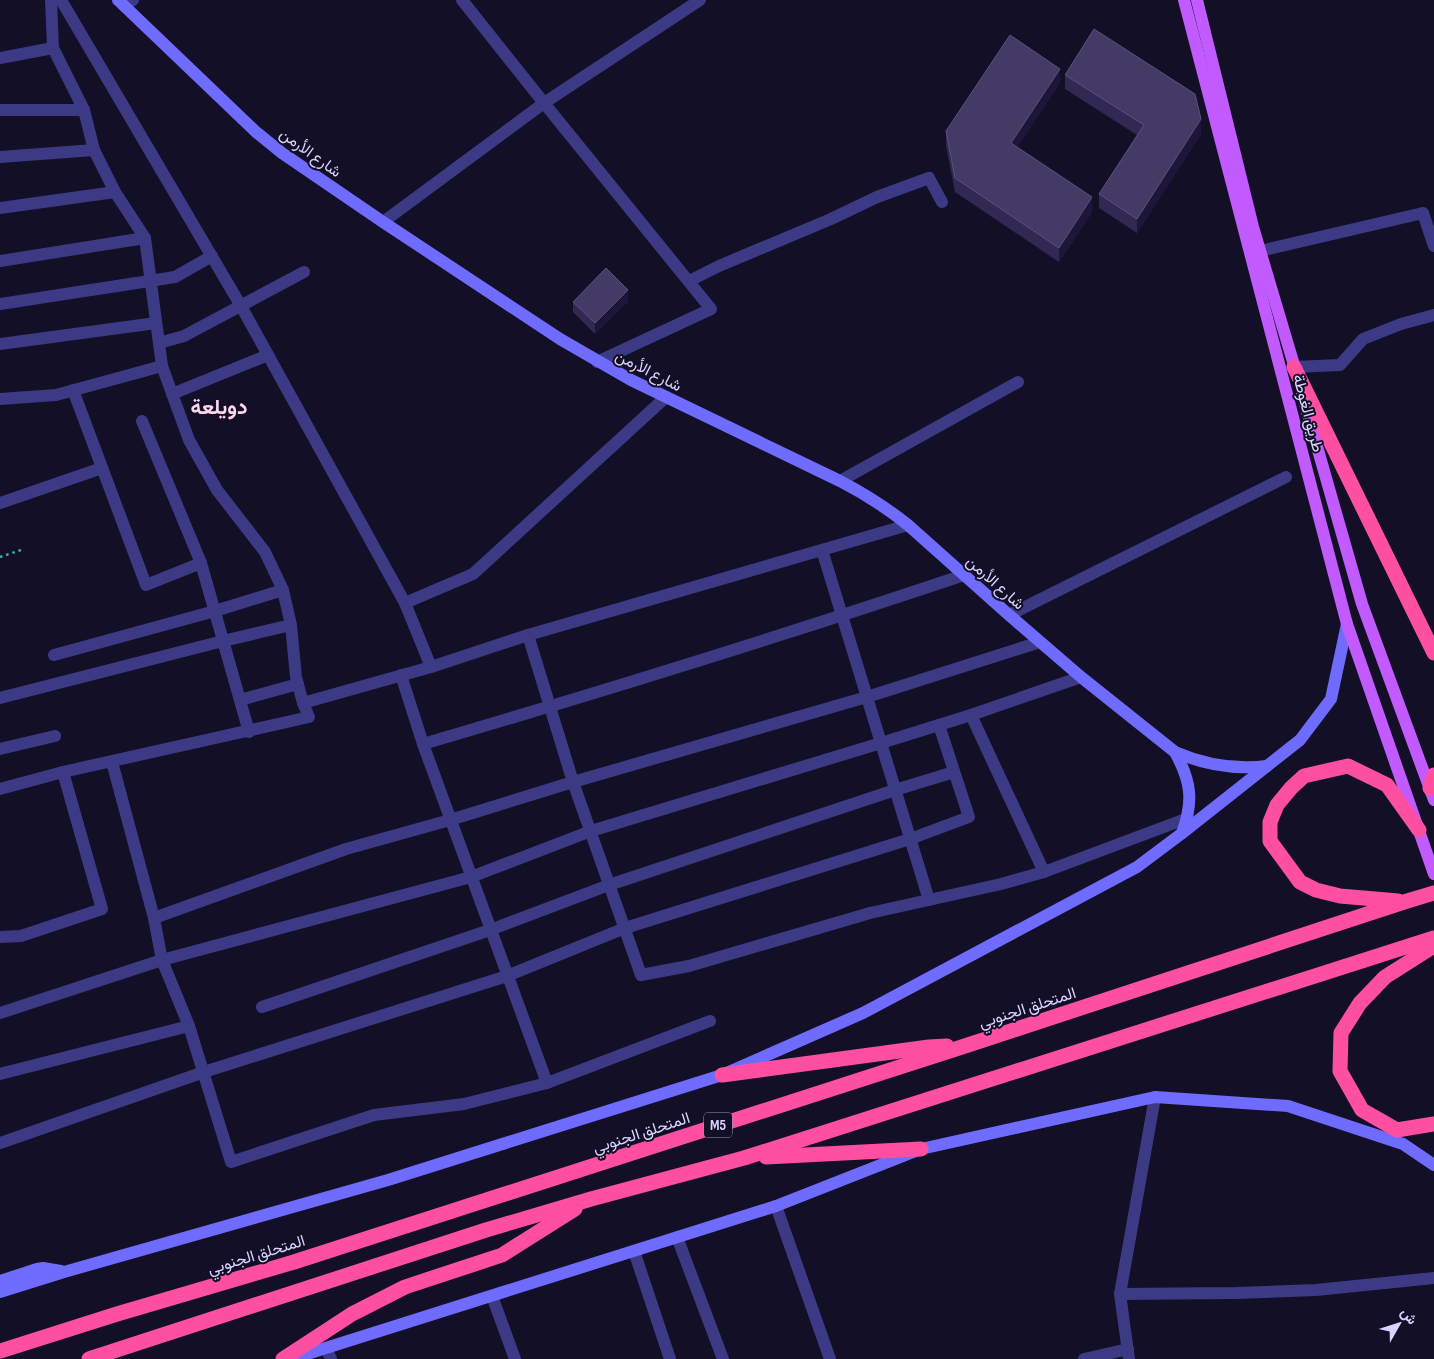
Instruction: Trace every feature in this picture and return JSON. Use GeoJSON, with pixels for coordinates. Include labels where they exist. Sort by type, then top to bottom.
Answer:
{"type":"FeatureCollection","features":[{"type":"Feature","properties":{"kind":"highway"},"geometry":{"type":"LineString","coordinates":[[1294,367],[1434,653]]}},
{"type":"Feature","properties":{"kind":"highway"},"geometry":{"type":"LineString","coordinates":[[1404,902],[1340,896],[1316,890],[1300,882],[1270,841],[1270,822],[1277,805],[1304,776],[1348,766],[1388,786],[1419,830]]}},
{"type":"Feature","properties":{"kind":"highway","name":"المتحلق الجنوبي"},"geometry":{"type":"LineString","coordinates":[[0,1351],[117,1314],[294,1262],[968,1045],[1404,902],[1434,894]]}},
{"type":"Feature","properties":{"kind":"highway","name":"M5"},"geometry":{"type":"LineString","coordinates":[[89,1359],[486,1230],[591,1199],[744,1158],[1434,938]]}},
{"type":"Feature","properties":{"kind":"highway"},"geometry":{"type":"LineString","coordinates":[[1434,946],[1385,977],[1360,1004],[1341,1033],[1340,1071],[1362,1110],[1397,1130],[1434,1124]]}},
{"type":"Feature","properties":{"kind":"highway"},"geometry":{"type":"LineString","coordinates":[[722,1075],[929,1047],[968,1045]]}},
{"type":"Feature","properties":{"kind":"highway"},"geometry":{"type":"LineString","coordinates":[[744,1158],[921,1149]]}},
{"type":"Feature","properties":{"kind":"highway"},"geometry":{"type":"LineString","coordinates":[[282,1359],[352,1314],[406,1287],[502,1255],[591,1199]]}},
{"type":"Feature","properties":{"kind":"main road","name":"طريق الغوطة"},"geometry":{"type":"LineString","coordinates":[[1184,0],[1347,624],[1434,874]]}},
{"type":"Feature","properties":{"kind":"main road"},"geometry":{"type":"LineString","coordinates":[[1198,0],[1260,251],[1362,604],[1432,788]]}},
{"type":"Feature","properties":{"kind":"main road","name":"شارع الأرمن"},"geometry":{"type":"LineString","coordinates":[[125,2],[256,132],[309,172],[597,362],[840,481],[874,500],[908,526],[1081,677],[1175,752],[1191,759],[1221,766],[1252,768],[1267,766]]}},
{"type":"Feature","properties":{"kind":"main road"},"geometry":{"type":"LineString","coordinates":[[0,1292],[388,1180],[722,1075],[872,1008],[1137,867],[1300,740],[1330,699],[1347,624]]}},
{"type":"Feature","properties":{"kind":"main road","name":"شارع الأرمن"},"geometry":{"type":"LineString","coordinates":[[1175,752],[1184,767],[1189,784],[1188,818],[1181,834]]}},
{"type":"Feature","properties":{"kind":"main road"},"geometry":{"type":"LineString","coordinates":[[291,1359],[329,1353],[492,1296],[776,1206],[921,1149],[1154,1097],[1288,1106],[1403,1144],[1434,1166]]}},
{"type":"Feature","properties":{"kind":"main road"},"geometry":{"type":"LineString","coordinates":[[0,1281],[43,1268],[64,1272]]}},
{"type":"Feature","properties":{"kind":"street"},"geometry":{"type":"LineString","coordinates":[[0,789],[63,772],[309,717],[298,684],[291,625],[283,590],[265,552],[217,490],[189,440],[172,394],[162,366],[145,238],[115,192],[94,150],[84,110],[53,48],[51,0]]}},
{"type":"Feature","properties":{"kind":"street"},"geometry":{"type":"LineString","coordinates":[[61,0],[241,306],[405,603],[431,667]]}},
{"type":"Feature","properties":{"kind":"street"},"geometry":{"type":"LineString","coordinates":[[462,0],[712,309],[597,362]]}},
{"type":"Feature","properties":{"kind":"street"},"geometry":{"type":"LineString","coordinates":[[384,222],[544,103],[700,0]]}},
{"type":"Feature","properties":{"kind":"street"},"geometry":{"type":"LineString","coordinates":[[0,58],[53,48]]}},
{"type":"Feature","properties":{"kind":"street"},"geometry":{"type":"LineString","coordinates":[[0,110],[84,110]]}},
{"type":"Feature","properties":{"kind":"street"},"geometry":{"type":"LineString","coordinates":[[0,157],[94,150]]}},
{"type":"Feature","properties":{"kind":"street"},"geometry":{"type":"LineString","coordinates":[[688,281],[877,197],[929,178],[942,202]]}},
{"type":"Feature","properties":{"kind":"street"},"geometry":{"type":"LineString","coordinates":[[0,208],[115,192]]}},
{"type":"Feature","properties":{"kind":"street"},"geometry":{"type":"LineString","coordinates":[[1260,251],[1423,213],[1434,246]]}},
{"type":"Feature","properties":{"kind":"street"},"geometry":{"type":"LineString","coordinates":[[0,261],[145,238]]}},
{"type":"Feature","properties":{"kind":"street"},"geometry":{"type":"LineString","coordinates":[[0,304],[175,277],[212,256]]}},
{"type":"Feature","properties":{"kind":"street"},"geometry":{"type":"LineString","coordinates":[[159,343],[184,336],[304,272]]}},
{"type":"Feature","properties":{"kind":"street"},"geometry":{"type":"LineString","coordinates":[[1294,367],[1340,364],[1362,339],[1433,313]]}},
{"type":"Feature","properties":{"kind":"street"},"geometry":{"type":"LineString","coordinates":[[0,344],[156,323]]}},
{"type":"Feature","properties":{"kind":"street"},"geometry":{"type":"LineString","coordinates":[[172,394],[268,355]]}},
{"type":"Feature","properties":{"kind":"street"},"geometry":{"type":"LineString","coordinates":[[0,399],[56,395],[162,366]]}},
{"type":"Feature","properties":{"kind":"street"},"geometry":{"type":"LineString","coordinates":[[840,481],[1018,382]]}},
{"type":"Feature","properties":{"kind":"street"},"geometry":{"type":"LineString","coordinates":[[74,390],[146,585],[201,563]]}},
{"type":"Feature","properties":{"kind":"street"},"geometry":{"type":"LineString","coordinates":[[405,603],[473,574],[666,397]]}},
{"type":"Feature","properties":{"kind":"street"},"geometry":{"type":"LineString","coordinates":[[142,421],[201,563],[248,732]]}},
{"type":"Feature","properties":{"kind":"street"},"geometry":{"type":"LineString","coordinates":[[0,503],[102,468]]}},
{"type":"Feature","properties":{"kind":"street"},"geometry":{"type":"LineString","coordinates":[[1009,615],[1286,477]]}},
{"type":"Feature","properties":{"kind":"street"},"geometry":{"type":"LineString","coordinates":[[303,703],[431,667],[528,635],[908,526]]}},
{"type":"Feature","properties":{"kind":"street"},"geometry":{"type":"LineString","coordinates":[[822,550],[929,900]]}},
{"type":"Feature","properties":{"kind":"street"},"geometry":{"type":"LineString","coordinates":[[423,744],[842,616],[964,575]]}},
{"type":"Feature","properties":{"kind":"street"},"geometry":{"type":"LineString","coordinates":[[54,655],[215,611],[283,590]]}},
{"type":"Feature","properties":{"kind":"street"},"geometry":{"type":"LineString","coordinates":[[0,698],[291,625]]}},
{"type":"Feature","properties":{"kind":"street"},"geometry":{"type":"LineString","coordinates":[[528,635],[573,782],[641,975],[689,966],[870,913],[1001,884],[1044,872],[1188,818]]}},
{"type":"Feature","properties":{"kind":"street"},"geometry":{"type":"LineString","coordinates":[[154,918],[346,849],[867,697],[1040,642]]}},
{"type":"Feature","properties":{"kind":"street"},"geometry":{"type":"LineString","coordinates":[[400,675],[450,820],[546,1083]]}},
{"type":"Feature","properties":{"kind":"street"},"geometry":{"type":"LineString","coordinates":[[0,1013],[162,960],[472,877],[590,831],[971,715],[1081,677]]}},
{"type":"Feature","properties":{"kind":"street"},"geometry":{"type":"LineString","coordinates":[[240,700],[298,684]]}},
{"type":"Feature","properties":{"kind":"street"},"geometry":{"type":"LineString","coordinates":[[971,715],[1044,872]]}},
{"type":"Feature","properties":{"kind":"street"},"geometry":{"type":"LineString","coordinates":[[0,1143],[204,1072],[508,976],[625,928],[910,839],[969,817],[939,725]]}},
{"type":"Feature","properties":{"kind":"street"},"geometry":{"type":"LineString","coordinates":[[0,749],[55,736]]}},
{"type":"Feature","properties":{"kind":"street"},"geometry":{"type":"LineString","coordinates":[[112,762],[154,918],[162,960],[189,1026],[231,1162],[374,1115],[464,1104],[546,1083],[710,1021]]}},
{"type":"Feature","properties":{"kind":"street"},"geometry":{"type":"LineString","coordinates":[[0,937],[21,936],[102,909],[63,772]]}},
{"type":"Feature","properties":{"kind":"street"},"geometry":{"type":"LineString","coordinates":[[262,1007],[490,930],[609,885],[954,772]]}},
{"type":"Feature","properties":{"kind":"street"},"geometry":{"type":"LineString","coordinates":[[0,1074],[189,1026]]}},
{"type":"Feature","properties":{"kind":"street"},"geometry":{"type":"LineString","coordinates":[[1084,1359],[1128,1354],[1120,1294],[1154,1097]]}},
{"type":"Feature","properties":{"kind":"street"},"geometry":{"type":"LineString","coordinates":[[776,1206],[830,1359]]}},
{"type":"Feature","properties":{"kind":"street"},"geometry":{"type":"LineString","coordinates":[[677,1238],[723,1359]]}},
{"type":"Feature","properties":{"kind":"street"},"geometry":{"type":"LineString","coordinates":[[634,1251],[670,1359]]}},
{"type":"Feature","properties":{"kind":"street"},"geometry":{"type":"LineString","coordinates":[[1120,1294],[1316,1290],[1434,1278]]}},
{"type":"Feature","properties":{"kind":"street"},"geometry":{"type":"LineString","coordinates":[[492,1296],[515,1359]]}},
{"type":"Feature","properties":{"kind":"path"},"geometry":{"type":"LineString","coordinates":[[0,558],[21,550]]}},
{"type":"Feature","properties":{"kind":"building"},"geometry":{"type":"Polygon","coordinates":[[[1094,29],[1195,94],[1201,119],[1137,219],[1099,194],[1144,125],[1065,75],[1094,29]]]}},
{"type":"Feature","properties":{"kind":"building"},"geometry":{"type":"Polygon","coordinates":[[[1010,35],[1060,69],[1011,143],[1092,197],[1059,248],[955,178],[946,131],[1010,35]]]}},
{"type":"Feature","properties":{"kind":"building"},"geometry":{"type":"Polygon","coordinates":[[[606,268],[628,290],[595,323],[573,302],[606,268]]]}},
{"type":"Feature","properties":{"kind":"district","name":"دويلعة"},"geometry":{"type":"Point","coordinates":[219,407]}}]}
